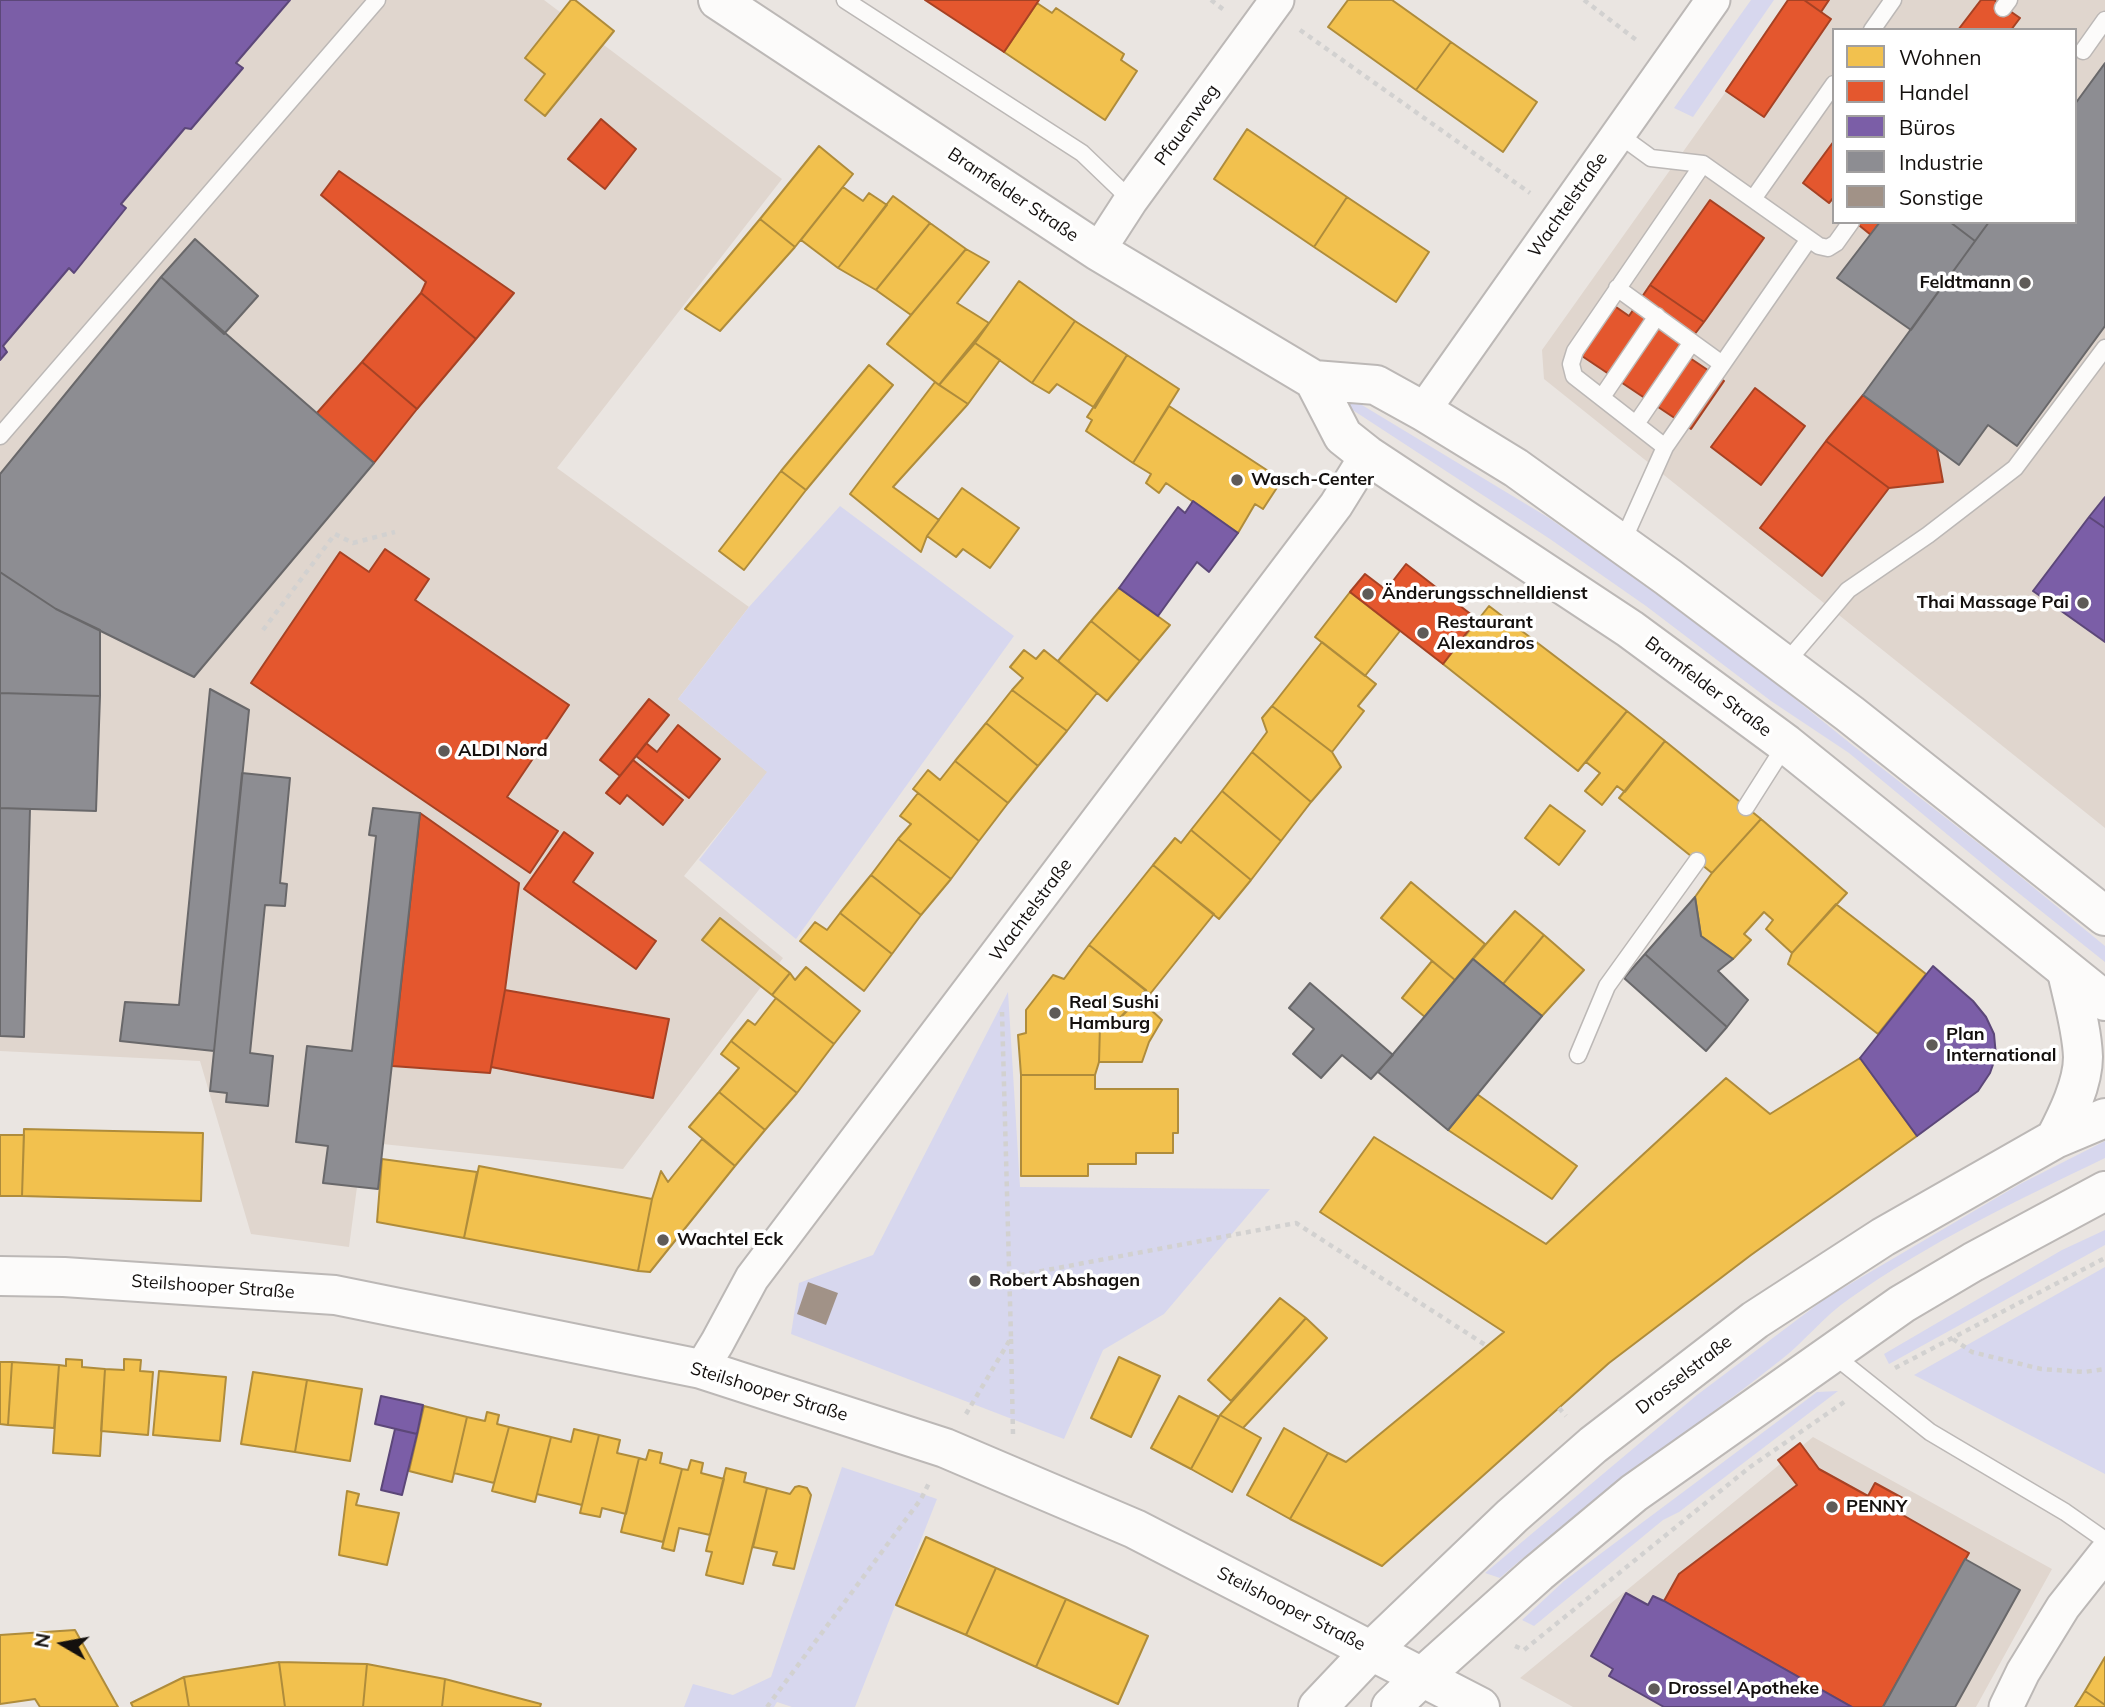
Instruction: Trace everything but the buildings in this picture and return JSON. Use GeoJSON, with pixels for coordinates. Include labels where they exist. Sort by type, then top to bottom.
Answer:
{"type":"FeatureCollection","features":[{"type":"Feature","properties":{"kind":"main road","name":"Bramfelder Straße"},"geometry":{"type":"LineString","coordinates":[[718,0],[1098,251],[1314,380],[1376,385],[1516,468],[1850,714],[2105,916]]}},
{"type":"Feature","properties":{"kind":"main road","name":"Bramfelder Straße"},"geometry":{"type":"LineString","coordinates":[[1314,380],[1343,436],[1367,455],[1630,629],[1786,744],[2105,1001]]}},
{"type":"Feature","properties":{"kind":"main road"},"geometry":{"type":"LineString","coordinates":[[2055,1139],[2073,1102],[2083,1059],[2067,972]]}},
{"type":"Feature","properties":{"kind":"main road","name":"Drosselstraße"},"geometry":{"type":"LineString","coordinates":[[1318,1707],[1372,1650],[1512,1516],[1593,1445],[1755,1320],[1883,1237],[2055,1139],[2105,1118]]}},
{"type":"Feature","properties":{"kind":"main road"},"geometry":{"type":"LineString","coordinates":[[1391,1707],[1538,1573],[1634,1493],[1902,1304],[2105,1191]]}},
{"type":"Feature","properties":{"kind":"main road","name":"Steilshooper Straße"},"geometry":{"type":"LineString","coordinates":[[0,1276],[335,1295],[701,1369],[945,1448],[1135,1529],[1480,1707]]}},
{"type":"Feature","properties":{"kind":"street","name":"Wachtelstraße"},"geometry":{"type":"LineString","coordinates":[[1423,411],[1713,0]]}},
{"type":"Feature","properties":{"kind":"street","name":"Pfauenweg"},"geometry":{"type":"LineString","coordinates":[[1098,251],[1131,200],[1274,5]]}},
{"type":"Feature","properties":{"kind":"street","name":"Wachtelstraße"},"geometry":{"type":"LineString","coordinates":[[701,1369],[752,1278],[1336,505],[1367,455]]}},
{"type":"Feature","properties":{"kind":"street"},"geometry":{"type":"LineString","coordinates":[[2006,1707],[2023,1672],[2063,1607],[2105,1554]]}},
{"type":"Feature","properties":{"kind":"lane"},"geometry":{"type":"LineString","coordinates":[[0,436],[377,0]]}},
{"type":"Feature","properties":{"kind":"lane"},"geometry":{"type":"LineString","coordinates":[[845,0],[1082,153],[1131,200]]}},
{"type":"Feature","properties":{"kind":"lane"},"geometry":{"type":"LineString","coordinates":[[1873,28],[1893,0]]}},
{"type":"Feature","properties":{"kind":"lane"},"geometry":{"type":"LineString","coordinates":[[2083,51],[2105,20]]}},
{"type":"Feature","properties":{"kind":"lane"},"geometry":{"type":"LineString","coordinates":[[1753,199],[1832,87]]}},
{"type":"Feature","properties":{"kind":"lane"},"geometry":{"type":"LineString","coordinates":[[1618,134],[1651,158],[1703,164],[1819,246],[1828,248],[1836,243],[1850,224]]}},
{"type":"Feature","properties":{"kind":"lane"},"geometry":{"type":"LineString","coordinates":[[1665,447],[1574,376],[1572,364],[1575,351],[1703,164]]}},
{"type":"Feature","properties":{"kind":"lane"},"geometry":{"type":"LineString","coordinates":[[1622,544],[1665,447],[1808,239]]}},
{"type":"Feature","properties":{"kind":"lane"},"geometry":{"type":"LineString","coordinates":[[1618,288],[1722,364]]}},
{"type":"Feature","properties":{"kind":"lane"},"geometry":{"type":"LineString","coordinates":[[1602,397],[1657,316]]}},
{"type":"Feature","properties":{"kind":"lane"},"geometry":{"type":"LineString","coordinates":[[1636,424],[1692,342]]}},
{"type":"Feature","properties":{"kind":"lane"},"geometry":{"type":"LineString","coordinates":[[1784,665],[1848,590],[2015,468],[2105,348]]}},
{"type":"Feature","properties":{"kind":"lane"},"geometry":{"type":"LineString","coordinates":[[1746,807],[1786,744]]}},
{"type":"Feature","properties":{"kind":"lane"},"geometry":{"type":"LineString","coordinates":[[1578,1055],[1607,986],[1698,861]]}},
{"type":"Feature","properties":{"kind":"lane"},"geometry":{"type":"LineString","coordinates":[[1831,1353],[1930,1432],[2065,1512],[2105,1540]]}},
{"type":"Feature","properties":{"kind":"path"},"geometry":{"type":"LineString","coordinates":[[1584,0],[1667,64]]}},
{"type":"Feature","properties":{"kind":"path"},"geometry":{"type":"LineString","coordinates":[[1274,5],[1561,214]]}},
{"type":"Feature","properties":{"kind":"path"},"geometry":{"type":"LineString","coordinates":[[263,629],[335,534],[353,543],[395,532]]}},
{"type":"Feature","properties":{"kind":"path"},"geometry":{"type":"LineString","coordinates":[[1008,941],[1002,1000],[1014,1477]]}},
{"type":"Feature","properties":{"kind":"path"},"geometry":{"type":"LineString","coordinates":[[1010,1277],[1296,1223],[1487,1346]]}},
{"type":"Feature","properties":{"kind":"path"},"geometry":{"type":"LineString","coordinates":[[1479,1626],[1524,1650],[1750,1467],[1869,1385],[1902,1364],[2105,1258]]}},
{"type":"Feature","properties":{"kind":"path"},"geometry":{"type":"LineString","coordinates":[[767,1707],[921,1499],[945,1448],[1011,1338]]}},
{"type":"Feature","properties":{"kind":"path"},"geometry":{"type":"LineString","coordinates":[[1953,1339],[1972,1352],[2041,1369],[2084,1372],[2105,1370]]}},
{"type":"Feature","properties":{"kind":"shaded area"},"geometry":{"type":"Polygon","coordinates":[[[0,0],[544,0],[782,179],[557,468],[749,607],[678,699],[768,772],[684,876],[783,958],[623,1169],[363,1142],[349,1247],[251,1234],[200,1061],[0,1051],[0,0]]]}},
{"type":"Feature","properties":{"kind":"shaded area"},"geometry":{"type":"Polygon","coordinates":[[[1751,0],[1774,0],[1693,117],[1674,108],[1751,0]]]}},
{"type":"Feature","properties":{"kind":"shaded area"},"geometry":{"type":"Polygon","coordinates":[[[1791,0],[2105,0],[2105,828],[1544,379],[1542,350],[1791,0]]]}},
{"type":"Feature","properties":{"kind":"shaded area"},"geometry":{"type":"Polygon","coordinates":[[[1352,399],[1549,518],[1716,635],[2105,946],[2105,962],[1849,753],[1771,701],[1646,606],[1550,539],[1348,407],[1352,399]]]}},
{"type":"Feature","properties":{"kind":"shaded area"},"geometry":{"type":"Polygon","coordinates":[[[840,506],[1014,636],[796,939],[699,860],[767,772],[678,699],[749,607],[840,506]]]}},
{"type":"Feature","properties":{"kind":"shaded area"},"geometry":{"type":"Polygon","coordinates":[[[1008,992],[1020,1187],[1270,1189],[1164,1314],[1103,1350],[1064,1439],[791,1334],[799,1283],[873,1255],[1008,992]]]}},
{"type":"Feature","properties":{"kind":"shaded area"},"geometry":{"type":"Polygon","coordinates":[[[2105,1141],[2105,1158],[1942,1241],[1849,1299],[1782,1359],[1604,1494],[1500,1578],[1485,1573],[1697,1395],[1826,1298],[2020,1184],[2105,1141]]]}},
{"type":"Feature","properties":{"kind":"shaded area"},"geometry":{"type":"Polygon","coordinates":[[[2105,1230],[2105,1245],[1889,1364],[1884,1354],[2062,1250],[2105,1230]]]}},
{"type":"Feature","properties":{"kind":"shaded area"},"geometry":{"type":"Polygon","coordinates":[[[2105,1267],[2105,1474],[1914,1375],[2105,1267]]]}},
{"type":"Feature","properties":{"kind":"shaded area"},"geometry":{"type":"Polygon","coordinates":[[[1838,1391],[1679,1512],[1663,1520],[1534,1626],[1522,1620],[1564,1581],[1817,1392],[1838,1391]]]}},
{"type":"Feature","properties":{"kind":"shaded area"},"geometry":{"type":"Polygon","coordinates":[[[1813,1437],[2052,1569],[1976,1707],[1573,1707],[1520,1678],[1813,1437]]]}},
{"type":"Feature","properties":{"kind":"shaded area"},"geometry":{"type":"Polygon","coordinates":[[[842,1467],[937,1499],[855,1707],[792,1707],[777,1702],[774,1707],[684,1707],[693,1684],[733,1695],[771,1677],[842,1467]]]}},
{"type":"Feature","properties":{"kind":"place","name":"Feldtmann"},"geometry":{"type":"Point","coordinates":[2025,283]}},
{"type":"Feature","properties":{"kind":"place","name":"Wasch-Center"},"geometry":{"type":"Point","coordinates":[1237,480]}},
{"type":"Feature","properties":{"kind":"place","name":"Änderungsschnelldienst"},"geometry":{"type":"Point","coordinates":[1368,594]}},
{"type":"Feature","properties":{"kind":"place","name":"Thai Massage Pai"},"geometry":{"type":"Point","coordinates":[2083,603]}},
{"type":"Feature","properties":{"kind":"place","name":"Restaurant Alexandros"},"geometry":{"type":"Point","coordinates":[1423,633]}},
{"type":"Feature","properties":{"kind":"place","name":"ALDI Nord"},"geometry":{"type":"Point","coordinates":[444,751]}},
{"type":"Feature","properties":{"kind":"place","name":"Real Sushi Hamburg"},"geometry":{"type":"Point","coordinates":[1055,1013]}},
{"type":"Feature","properties":{"kind":"place","name":"Plan International"},"geometry":{"type":"Point","coordinates":[1932,1045]}},
{"type":"Feature","properties":{"kind":"place","name":"Wachtel Eck"},"geometry":{"type":"Point","coordinates":[663,1240]}},
{"type":"Feature","properties":{"kind":"place","name":"Robert Abshagen"},"geometry":{"type":"Point","coordinates":[975,1281]}},
{"type":"Feature","properties":{"kind":"place","name":"PENNY"},"geometry":{"type":"Point","coordinates":[1832,1507]}},
{"type":"Feature","properties":{"kind":"place","name":"Drossel Apotheke"},"geometry":{"type":"Point","coordinates":[1654,1689]}}]}
